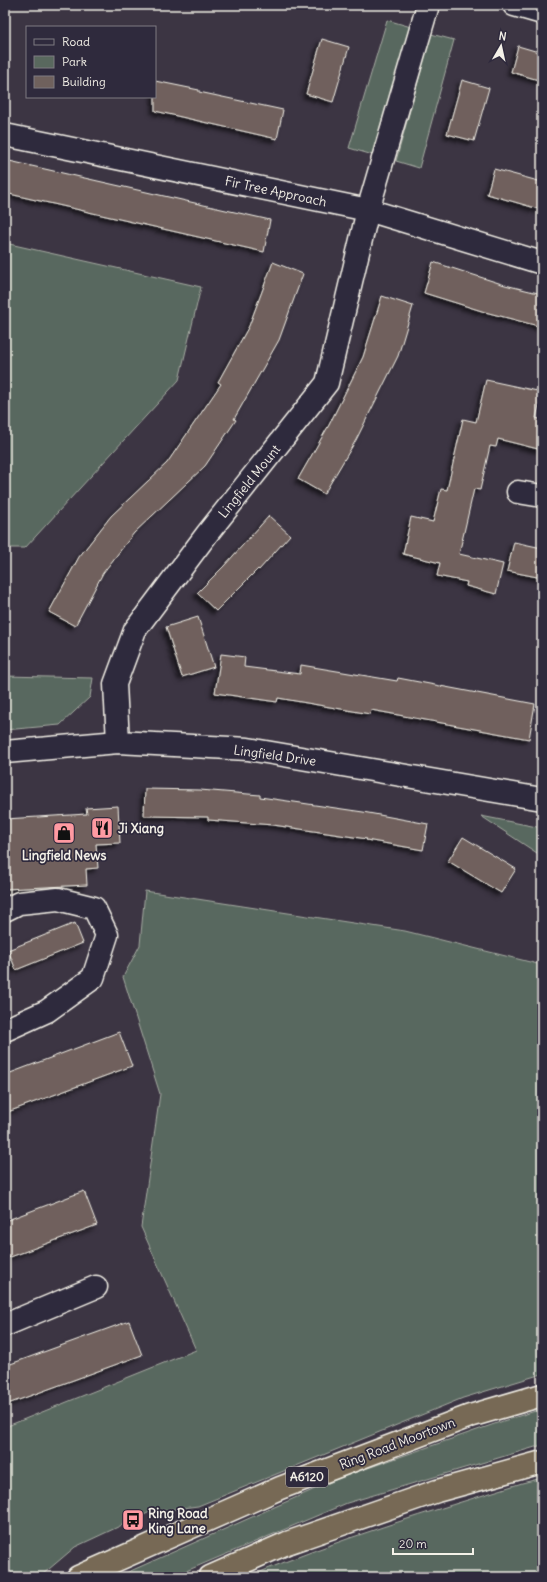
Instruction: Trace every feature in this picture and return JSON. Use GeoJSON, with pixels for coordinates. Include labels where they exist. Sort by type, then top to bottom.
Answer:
{"type":"FeatureCollection","features":[{"type":"Feature","properties":{"kind":"highway","name":"Ring Road Moortown"},"geometry":{"type":"LineString","coordinates":[[78,1577],[280,1488],[470,1416],[542,1395]]}},
{"type":"Feature","properties":{"kind":"highway"},"geometry":{"type":"LineString","coordinates":[[210,1577],[287,1543],[437,1490],[542,1462]]}},
{"type":"Feature","properties":{"kind":"street","name":"Lingfield Mount"},"geometry":{"type":"LineString","coordinates":[[118,742],[115,684],[134,630],[207,534],[327,383],[368,210],[428,5]]}},
{"type":"Feature","properties":{"kind":"street"},"geometry":{"type":"LineString","coordinates":[[514,5],[542,13]]}},
{"type":"Feature","properties":{"kind":"street","name":"Fir Tree Approach"},"geometry":{"type":"LineString","coordinates":[[5,135],[368,210],[542,263]]}},
{"type":"Feature","properties":{"kind":"street"},"geometry":{"type":"LineString","coordinates":[[518,492],[542,496]]}},
{"type":"Feature","properties":{"kind":"street","name":"Lingfield Drive"},"geometry":{"type":"LineString","coordinates":[[5,752],[118,742],[248,749],[542,799]]}},
{"type":"Feature","properties":{"kind":"street"},"geometry":{"type":"LineString","coordinates":[[5,910],[20,903],[58,899],[94,908],[106,935],[93,978],[47,1011],[5,1030]]}},
{"type":"Feature","properties":{"kind":"street"},"geometry":{"type":"LineString","coordinates":[[5,1325],[96,1287]]}},
{"type":"Feature","properties":{"kind":"green space"},"geometry":{"type":"Polygon","coordinates":[[[387,20],[411,27],[373,155],[349,148],[387,20]]]}},
{"type":"Feature","properties":{"kind":"green space"},"geometry":{"type":"Polygon","coordinates":[[[431,34],[454,40],[419,168],[396,161],[431,34]]]}},
{"type":"Feature","properties":{"kind":"green space"},"geometry":{"type":"Polygon","coordinates":[[[5,243],[201,287],[179,380],[25,548],[5,548],[5,243]]]}},
{"type":"Feature","properties":{"kind":"green space"},"geometry":{"type":"Polygon","coordinates":[[[5,676],[93,678],[90,697],[60,725],[5,730],[5,676]]]}},
{"type":"Feature","properties":{"kind":"green space"},"geometry":{"type":"Polygon","coordinates":[[[481,816],[542,828],[542,854],[537,853],[481,816]]]}},
{"type":"Feature","properties":{"kind":"green space"},"geometry":{"type":"Polygon","coordinates":[[[145,891],[405,931],[542,965],[542,1374],[463,1398],[198,1506],[150,1512],[75,1547],[42,1575],[36,1577],[5,1577],[5,1427],[196,1350],[141,1227],[160,1094],[123,977],[140,945],[145,891]]]}},
{"type":"Feature","properties":{"kind":"green space"},"geometry":{"type":"Polygon","coordinates":[[[542,1409],[542,1445],[347,1503],[172,1577],[117,1577],[342,1477],[542,1409]]]}},
{"type":"Feature","properties":{"kind":"green space"},"geometry":{"type":"Polygon","coordinates":[[[542,1478],[542,1577],[248,1577],[315,1550],[350,1538],[542,1478]]]}},
{"type":"Feature","properties":{"kind":"building"},"geometry":{"type":"Polygon","coordinates":[[[322,39],[349,47],[333,102],[306,94],[322,39]]]}},
{"type":"Feature","properties":{"kind":"building"},"geometry":{"type":"Polygon","coordinates":[[[518,46],[542,53],[542,81],[511,72],[518,46]]]}},
{"type":"Feature","properties":{"kind":"building"},"geometry":{"type":"Polygon","coordinates":[[[462,80],[489,88],[474,141],[447,134],[462,80]]]}},
{"type":"Feature","properties":{"kind":"building"},"geometry":{"type":"Polygon","coordinates":[[[156,81],[283,110],[277,139],[155,111],[156,81]]]}},
{"type":"Feature","properties":{"kind":"building"},"geometry":{"type":"Polygon","coordinates":[[[5,160],[270,220],[264,252],[5,193],[5,160]]]}},
{"type":"Feature","properties":{"kind":"building"},"geometry":{"type":"Polygon","coordinates":[[[494,169],[542,182],[542,210],[487,194],[494,169]]]}},
{"type":"Feature","properties":{"kind":"building"},"geometry":{"type":"Polygon","coordinates":[[[273,262],[303,274],[279,340],[234,419],[236,420],[205,466],[134,533],[103,573],[75,626],[49,612],[79,557],[111,516],[167,463],[221,384],[218,382],[249,326],[273,262]]]}},
{"type":"Feature","properties":{"kind":"building"},"geometry":{"type":"Polygon","coordinates":[[[433,262],[505,285],[542,294],[542,327],[485,312],[424,293],[433,262]]]}},
{"type":"Feature","properties":{"kind":"building"},"geometry":{"type":"Polygon","coordinates":[[[382,296],[413,306],[398,356],[356,440],[324,494],[298,479],[329,425],[363,357],[382,296]]]}},
{"type":"Feature","properties":{"kind":"building"},"geometry":{"type":"Polygon","coordinates":[[[486,380],[542,392],[536,418],[542,420],[542,450],[498,439],[496,447],[490,446],[480,490],[474,489],[459,554],[503,564],[496,594],[466,586],[467,582],[437,576],[440,563],[403,554],[411,517],[433,522],[441,489],[447,490],[463,419],[476,422],[486,380]]]}},
{"type":"Feature","properties":{"kind":"building"},"geometry":{"type":"Polygon","coordinates":[[[269,516],[290,535],[259,570],[258,569],[216,611],[197,593],[224,566],[269,516]]]}},
{"type":"Feature","properties":{"kind":"building"},"geometry":{"type":"Polygon","coordinates":[[[514,542],[542,548],[542,578],[507,571],[514,542]]]}},
{"type":"Feature","properties":{"kind":"building"},"geometry":{"type":"Polygon","coordinates":[[[198,617],[214,667],[182,677],[166,627],[198,617]]]}},
{"type":"Feature","properties":{"kind":"building"},"geometry":{"type":"Polygon","coordinates":[[[221,654],[245,657],[244,667],[300,674],[301,665],[397,681],[398,678],[535,704],[529,739],[371,710],[370,714],[278,698],[277,702],[215,693],[221,654]]]}},
{"type":"Feature","properties":{"kind":"building"},"geometry":{"type":"Polygon","coordinates":[[[145,789],[200,790],[260,795],[260,797],[363,812],[428,824],[423,850],[366,840],[367,839],[273,825],[208,820],[208,817],[144,816],[145,789]]]}},
{"type":"Feature","properties":{"kind":"building"},"geometry":{"type":"Polygon","coordinates":[[[118,806],[120,843],[96,844],[98,868],[86,869],[87,885],[5,889],[5,819],[87,814],[86,808],[118,806]]]}},
{"type":"Feature","properties":{"kind":"building"},"geometry":{"type":"Polygon","coordinates":[[[463,837],[516,869],[501,893],[448,861],[463,837]]]}},
{"type":"Feature","properties":{"kind":"building"},"geometry":{"type":"Polygon","coordinates":[[[75,923],[83,943],[16,970],[8,950],[75,923]]]}},
{"type":"Feature","properties":{"kind":"building"},"geometry":{"type":"Polygon","coordinates":[[[119,1032],[132,1066],[5,1113],[5,1075],[119,1032]]]}},
{"type":"Feature","properties":{"kind":"building"},"geometry":{"type":"Polygon","coordinates":[[[84,1191],[97,1225],[5,1259],[5,1221],[84,1191]]]}},
{"type":"Feature","properties":{"kind":"building"},"geometry":{"type":"Polygon","coordinates":[[[129,1321],[142,1355],[5,1405],[5,1366],[129,1321]]]}},
{"type":"Feature","properties":{"kind":"place","name":"Ji Xiang"},"geometry":{"type":"Point","coordinates":[102,828]}},
{"type":"Feature","properties":{"kind":"place","name":"Lingfield News"},"geometry":{"type":"Point","coordinates":[64,833]}},
{"type":"Feature","properties":{"kind":"place","name":"Ring Road King Lane"},"geometry":{"type":"Point","coordinates":[133,1520]}}]}
